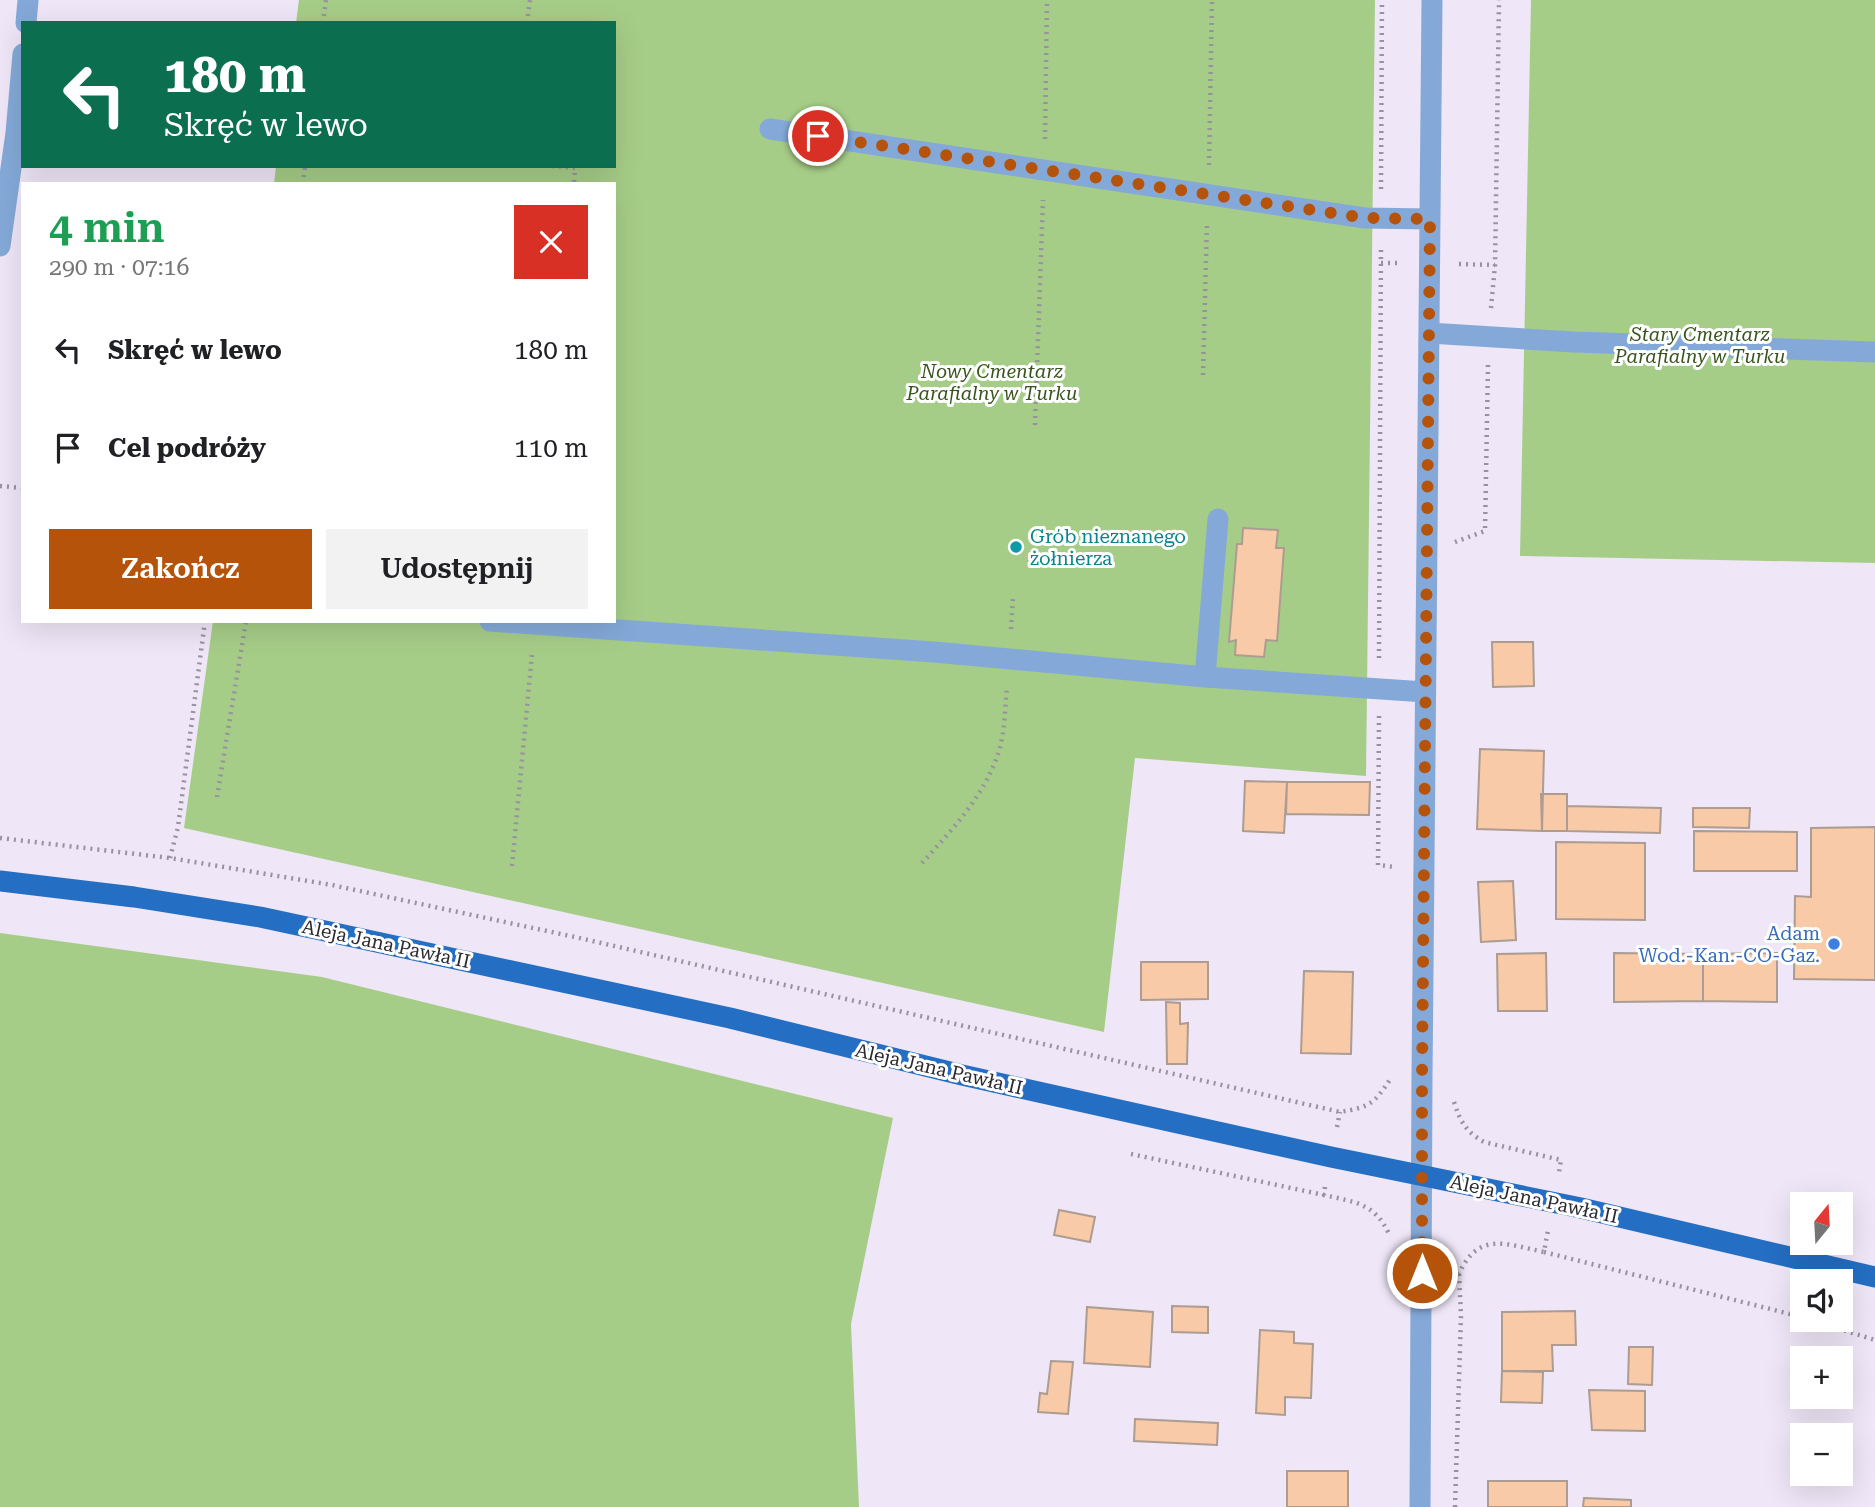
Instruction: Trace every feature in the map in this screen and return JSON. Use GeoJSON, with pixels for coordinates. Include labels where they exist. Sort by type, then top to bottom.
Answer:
{"type":"FeatureCollection","features":[{"type":"Feature","properties":{"kind":"main road","name":"Aleja Jana Pawła II"},"geometry":{"type":"LineString","coordinates":[[0,881],[134,897],[260,917],[730,1018],[962,1075],[1422,1176],[1581,1208],[1875,1277]]}},
{"type":"Feature","properties":{"kind":"street"},"geometry":{"type":"LineString","coordinates":[[26,21],[28,0]]}},
{"type":"Feature","properties":{"kind":"street"},"geometry":{"type":"LineString","coordinates":[[1420,1507],[1432,0]]}},
{"type":"Feature","properties":{"kind":"street"},"geometry":{"type":"LineString","coordinates":[[0,246],[21,77]]}},
{"type":"Feature","properties":{"kind":"street"},"geometry":{"type":"LineString","coordinates":[[770,128],[1366,218],[1430,219]]}},
{"type":"Feature","properties":{"kind":"street"},"geometry":{"type":"LineString","coordinates":[[1429,333],[1574,342],[1875,352]]}},
{"type":"Feature","properties":{"kind":"street"},"geometry":{"type":"LineString","coordinates":[[1205,677],[1218,519]]}},
{"type":"Feature","properties":{"kind":"street"},"geometry":{"type":"LineString","coordinates":[[519,623],[1426,692]]}},
{"type":"Feature","properties":{"kind":"path"},"geometry":{"type":"LineString","coordinates":[[323,21],[327,0]]}},
{"type":"Feature","properties":{"kind":"path"},"geometry":{"type":"LineString","coordinates":[[527,21],[530,0]]}},
{"type":"Feature","properties":{"kind":"path"},"geometry":{"type":"LineString","coordinates":[[1035,425],[1045,170],[1046,0]]}},
{"type":"Feature","properties":{"kind":"path"},"geometry":{"type":"LineString","coordinates":[[1203,376],[1212,0]]}},
{"type":"Feature","properties":{"kind":"path"},"geometry":{"type":"LineString","coordinates":[[1381,194],[1382,0]]}},
{"type":"Feature","properties":{"kind":"path"},"geometry":{"type":"LineString","coordinates":[[1454,542],[1485,531],[1489,336],[1495,265],[1499,0]]}},
{"type":"Feature","properties":{"kind":"path"},"geometry":{"type":"LineString","coordinates":[[1379,660],[1381,235]]}},
{"type":"Feature","properties":{"kind":"path"},"geometry":{"type":"LineString","coordinates":[[0,486],[21,488]]}},
{"type":"Feature","properties":{"kind":"path"},"geometry":{"type":"LineString","coordinates":[[170,858],[180,813],[205,623]]}},
{"type":"Feature","properties":{"kind":"path"},"geometry":{"type":"LineString","coordinates":[[216,797],[246,623]]}},
{"type":"Feature","properties":{"kind":"path"},"geometry":{"type":"LineString","coordinates":[[512,866],[534,624]]}},
{"type":"Feature","properties":{"kind":"path"},"geometry":{"type":"LineString","coordinates":[[922,863],[958,824],[983,785],[999,752],[1010,659]]}},
{"type":"Feature","properties":{"kind":"path"},"geometry":{"type":"LineString","coordinates":[[1379,715],[1378,865],[1397,867]]}},
{"type":"Feature","properties":{"kind":"path"},"geometry":{"type":"LineString","coordinates":[[0,838],[170,858],[332,885],[575,937],[1340,1112]]}},
{"type":"Feature","properties":{"kind":"path"},"geometry":{"type":"LineString","coordinates":[[1131,1154],[1324,1195]]}},
{"type":"Feature","properties":{"kind":"path"},"geometry":{"type":"LineString","coordinates":[[1544,1252],[1790,1314]]}},
{"type":"Feature","properties":{"kind":"path"},"geometry":{"type":"LineString","coordinates":[[1455,1507],[1461,1316],[1459,1274]]}},
{"type":"Feature","properties":{"kind":"path"},"geometry":{"type":"LineString","coordinates":[[1849,1332],[1875,1340]]}},
{"type":"Feature","properties":{"kind":"green space","name":"Nowy Cmentarz Parafialny w Turku"},"geometry":{"type":"Polygon","coordinates":[[[299,0],[1375,0],[1366,776],[1135,758],[1104,1032],[184,828],[213,623],[616,623],[616,182],[274,182],[276,168],[616,168],[616,21],[296,21],[299,0]]]}},
{"type":"Feature","properties":{"kind":"green space","name":"Stary Cmentarz Parafialny w Turku"},"geometry":{"type":"Polygon","coordinates":[[[1531,0],[1875,0],[1875,563],[1520,556],[1531,0]]]}},
{"type":"Feature","properties":{"kind":"green space"},"geometry":{"type":"Polygon","coordinates":[[[0,933],[322,977],[893,1118],[851,1324],[859,1507],[0,1507],[0,933]]]}},
{"type":"Feature","properties":{"kind":"building"},"geometry":{"type":"Polygon","coordinates":[[[1243,528],[1278,530],[1276,548],[1284,548],[1277,641],[1266,640],[1264,657],[1235,655],[1236,640],[1229,642],[1237,544],[1242,544],[1243,528]]]}},
{"type":"Feature","properties":{"kind":"building"},"geometry":{"type":"Polygon","coordinates":[[[1492,642],[1533,642],[1534,686],[1493,687],[1492,642]]]}},
{"type":"Feature","properties":{"kind":"building"},"geometry":{"type":"Polygon","coordinates":[[[1480,749],[1544,751],[1542,831],[1477,829],[1480,749]]]}},
{"type":"Feature","properties":{"kind":"building"},"geometry":{"type":"Polygon","coordinates":[[[1245,781],[1287,782],[1284,833],[1243,831],[1245,781]]]}},
{"type":"Feature","properties":{"kind":"building"},"geometry":{"type":"Polygon","coordinates":[[[1287,782],[1370,782],[1369,815],[1286,814],[1287,782]]]}},
{"type":"Feature","properties":{"kind":"building"},"geometry":{"type":"Polygon","coordinates":[[[1541,794],[1567,794],[1567,831],[1542,831],[1541,794]]]}},
{"type":"Feature","properties":{"kind":"building"},"geometry":{"type":"Polygon","coordinates":[[[1567,806],[1661,808],[1660,833],[1567,831],[1567,806]]]}},
{"type":"Feature","properties":{"kind":"building"},"geometry":{"type":"Polygon","coordinates":[[[1693,808],[1750,808],[1749,828],[1693,827],[1693,808]]]}},
{"type":"Feature","properties":{"kind":"building"},"geometry":{"type":"Polygon","coordinates":[[[1875,827],[1875,980],[1794,979],[1795,896],[1811,897],[1811,828],[1875,827]]]}},
{"type":"Feature","properties":{"kind":"building"},"geometry":{"type":"Polygon","coordinates":[[[1694,831],[1797,832],[1797,871],[1694,871],[1694,831]]]}},
{"type":"Feature","properties":{"kind":"building"},"geometry":{"type":"Polygon","coordinates":[[[1556,842],[1645,843],[1645,920],[1556,919],[1556,842]]]}},
{"type":"Feature","properties":{"kind":"building"},"geometry":{"type":"Polygon","coordinates":[[[1513,881],[1516,940],[1481,942],[1478,882],[1513,881]]]}},
{"type":"Feature","properties":{"kind":"building"},"geometry":{"type":"Polygon","coordinates":[[[1546,953],[1547,1011],[1498,1011],[1497,954],[1546,953]]]}},
{"type":"Feature","properties":{"kind":"building"},"geometry":{"type":"Polygon","coordinates":[[[1614,953],[1703,954],[1703,1001],[1614,1002],[1614,953]]]}},
{"type":"Feature","properties":{"kind":"building"},"geometry":{"type":"Polygon","coordinates":[[[1777,953],[1777,1002],[1703,1001],[1703,954],[1777,953]]]}},
{"type":"Feature","properties":{"kind":"building"},"geometry":{"type":"Polygon","coordinates":[[[1141,962],[1208,962],[1208,999],[1141,1000],[1141,962]]]}},
{"type":"Feature","properties":{"kind":"building"},"geometry":{"type":"Polygon","coordinates":[[[1304,971],[1353,972],[1351,1054],[1301,1053],[1304,971]]]}},
{"type":"Feature","properties":{"kind":"building"},"geometry":{"type":"Polygon","coordinates":[[[1166,1002],[1180,1003],[1180,1024],[1188,1023],[1187,1064],[1167,1064],[1166,1002]]]}},
{"type":"Feature","properties":{"kind":"building"},"geometry":{"type":"Polygon","coordinates":[[[1059,1210],[1095,1217],[1090,1242],[1054,1235],[1059,1210]]]}},
{"type":"Feature","properties":{"kind":"building"},"geometry":{"type":"Polygon","coordinates":[[[1172,1306],[1208,1307],[1208,1333],[1172,1332],[1172,1306]]]}},
{"type":"Feature","properties":{"kind":"building"},"geometry":{"type":"Polygon","coordinates":[[[1087,1307],[1153,1312],[1150,1367],[1084,1363],[1087,1307]]]}},
{"type":"Feature","properties":{"kind":"building"},"geometry":{"type":"Polygon","coordinates":[[[1575,1311],[1576,1345],[1552,1345],[1553,1371],[1502,1371],[1502,1312],[1575,1311]]]}},
{"type":"Feature","properties":{"kind":"building"},"geometry":{"type":"Polygon","coordinates":[[[1260,1330],[1294,1332],[1294,1343],[1313,1344],[1311,1398],[1285,1397],[1285,1415],[1256,1413],[1260,1330]]]}},
{"type":"Feature","properties":{"kind":"building"},"geometry":{"type":"Polygon","coordinates":[[[1629,1347],[1653,1347],[1652,1385],[1628,1384],[1629,1347]]]}},
{"type":"Feature","properties":{"kind":"building"},"geometry":{"type":"Polygon","coordinates":[[[1051,1361],[1073,1362],[1068,1414],[1038,1412],[1040,1393],[1047,1394],[1051,1361]]]}},
{"type":"Feature","properties":{"kind":"building"},"geometry":{"type":"Polygon","coordinates":[[[1502,1371],[1543,1372],[1542,1403],[1501,1402],[1502,1371]]]}},
{"type":"Feature","properties":{"kind":"building"},"geometry":{"type":"Polygon","coordinates":[[[1589,1390],[1645,1391],[1645,1431],[1592,1430],[1589,1390]]]}},
{"type":"Feature","properties":{"kind":"building"},"geometry":{"type":"Polygon","coordinates":[[[1135,1419],[1218,1423],[1217,1445],[1134,1441],[1135,1419]]]}},
{"type":"Feature","properties":{"kind":"building"},"geometry":{"type":"Polygon","coordinates":[[[1287,1471],[1348,1471],[1348,1507],[1287,1507],[1287,1471]]]}},
{"type":"Feature","properties":{"kind":"building"},"geometry":{"type":"Polygon","coordinates":[[[1488,1481],[1567,1481],[1567,1507],[1488,1507],[1488,1481]]]}},
{"type":"Feature","properties":{"kind":"building"},"geometry":{"type":"Polygon","coordinates":[[[1584,1498],[1631,1500],[1631,1507],[1583,1507],[1584,1498]]]}},
{"type":"Feature","properties":{"kind":"place","name":"Grób nieznanego żołnierza"},"geometry":{"type":"Point","coordinates":[1016,547]}},
{"type":"Feature","properties":{"kind":"place","name":"Adam Wod.-Kan.-CO-Gaz."},"geometry":{"type":"Point","coordinates":[1834,944]}},
{"type":"Feature","properties":{"kind":"route"},"geometry":{"type":"LineString","coordinates":[[818,136],[1366,218],[1430,219],[1422,1273]]}}]}
